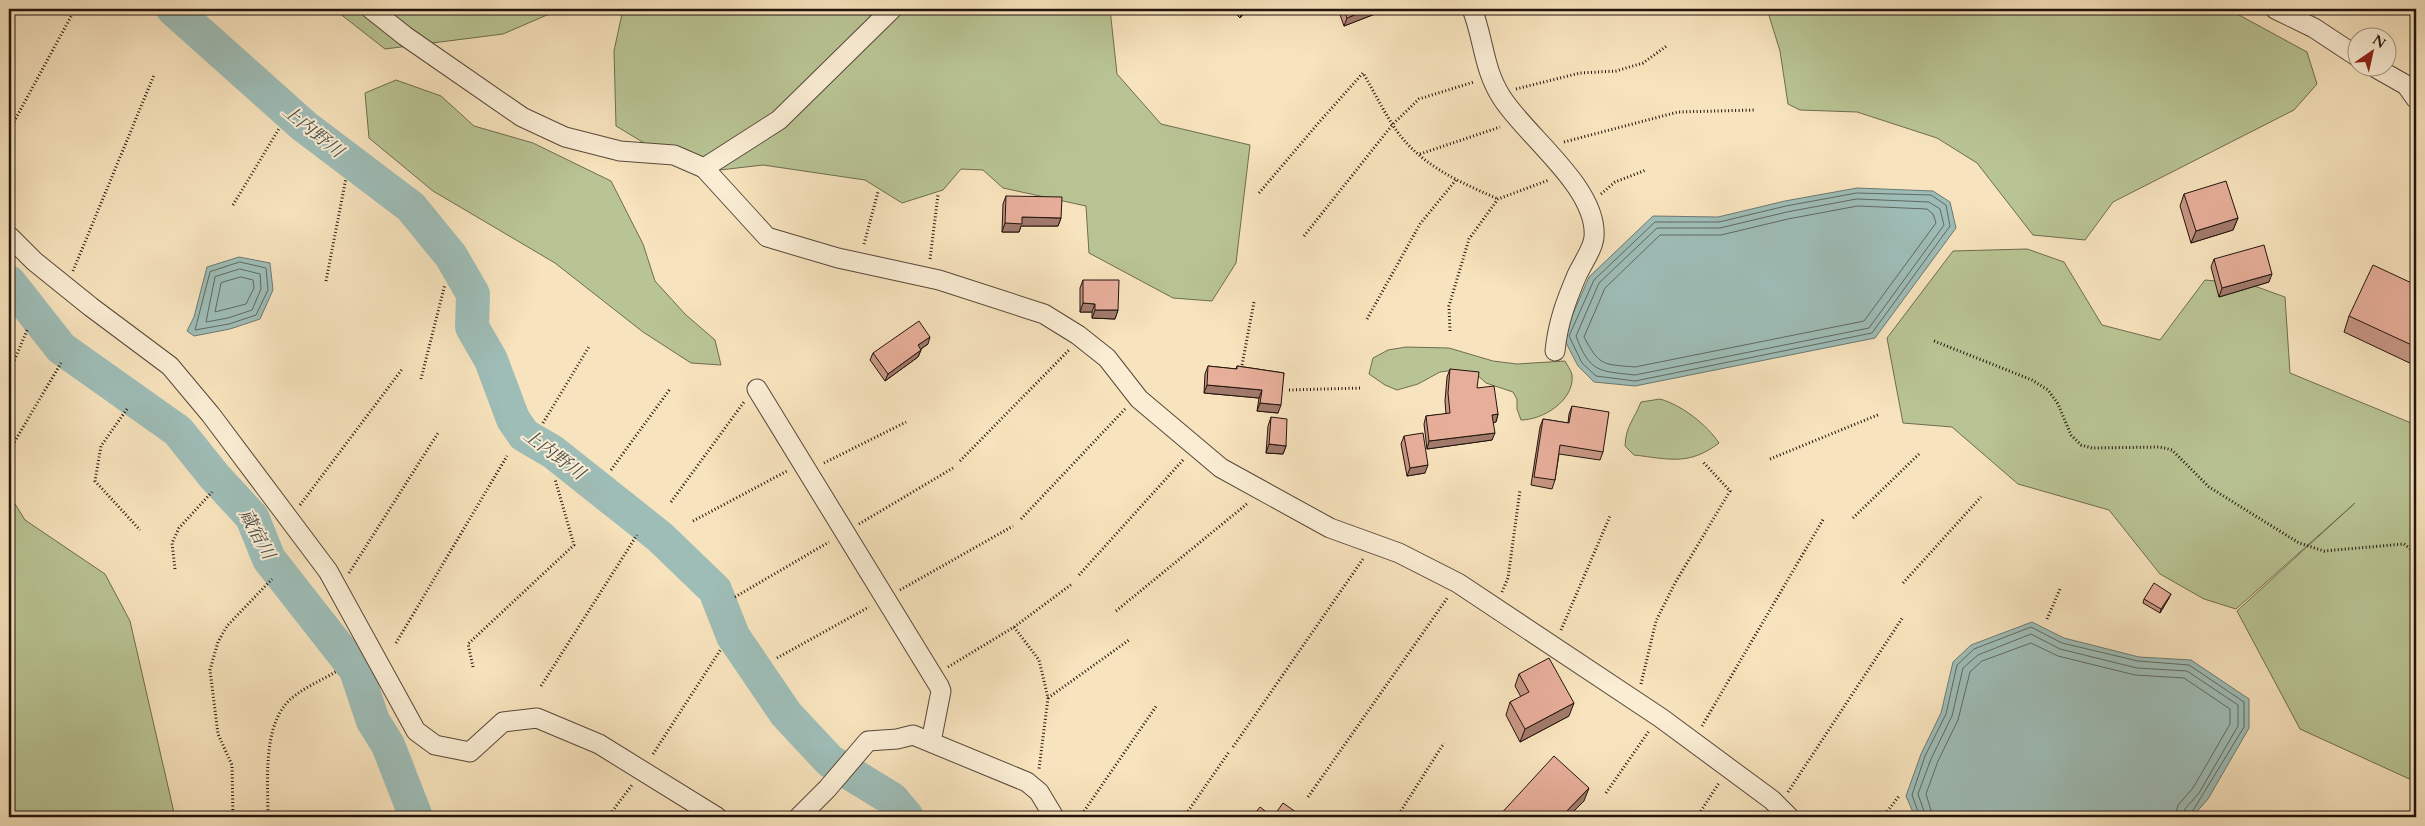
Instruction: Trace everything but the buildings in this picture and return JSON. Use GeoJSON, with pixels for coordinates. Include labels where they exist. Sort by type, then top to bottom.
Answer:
{"type":"FeatureCollection","features":[{"type":"Feature","properties":{"kind":"street"},"geometry":{"type":"LineString","coordinates":[[371,9],[405,36],[522,117],[565,137],[620,150],[674,155],[704,168],[767,237],[838,258],[939,280],[1044,314],[1107,358],[1139,399],[1221,468],[1330,528],[1399,553],[1458,582],[1661,718],[1772,800],[1789,817]]}},
{"type":"Feature","properties":{"kind":"street"},"geometry":{"type":"LineString","coordinates":[[704,168],[779,120],[892,9]]}},
{"type":"Feature","properties":{"kind":"street"},"geometry":{"type":"LineString","coordinates":[[1472,9],[1478,25],[1487,71],[1502,97],[1521,123],[1570,178],[1586,201],[1593,221],[1594,238],[1558,323],[1554,351]]}},
{"type":"Feature","properties":{"kind":"street"},"geometry":{"type":"LineString","coordinates":[[2275,9],[2314,28],[2348,50]]}},
{"type":"Feature","properties":{"kind":"street"},"geometry":{"type":"LineString","coordinates":[[2394,78],[2406,85],[2416,100]]}},
{"type":"Feature","properties":{"kind":"street"},"geometry":{"type":"LineString","coordinates":[[9,236],[34,261],[91,307],[170,366],[211,415],[328,571],[416,731],[435,745],[470,752],[503,722],[537,718],[599,744],[717,817]]}},
{"type":"Feature","properties":{"kind":"street"},"geometry":{"type":"LineString","coordinates":[[752,393],[939,686],[941,691],[931,742]]}},
{"type":"Feature","properties":{"kind":"street"},"geometry":{"type":"LineString","coordinates":[[799,817],[827,789],[868,741],[897,739],[913,735],[1027,782],[1039,792],[1054,817]]}},
{"type":"Feature","properties":{"kind":"path"},"geometry":{"type":"LineString","coordinates":[[9,131],[75,9]]}},
{"type":"Feature","properties":{"kind":"path"},"geometry":{"type":"LineString","coordinates":[[1508,91],[1580,73],[1616,71],[1643,63],[1668,45]]}},
{"type":"Feature","properties":{"kind":"path"},"geometry":{"type":"LineString","coordinates":[[1259,193],[1363,73],[1400,134],[1420,154],[1434,167],[1456,180],[1498,199]]}},
{"type":"Feature","properties":{"kind":"path"},"geometry":{"type":"LineString","coordinates":[[70,277],[154,75]]}},
{"type":"Feature","properties":{"kind":"path"},"geometry":{"type":"LineString","coordinates":[[1304,236],[1393,124],[1419,99],[1478,81]]}},
{"type":"Feature","properties":{"kind":"path"},"geometry":{"type":"LineString","coordinates":[[1562,143],[1678,112],[1755,110]]}},
{"type":"Feature","properties":{"kind":"path"},"geometry":{"type":"LineString","coordinates":[[1420,154],[1502,126]]}},
{"type":"Feature","properties":{"kind":"path"},"geometry":{"type":"LineString","coordinates":[[233,205],[280,128]]}},
{"type":"Feature","properties":{"kind":"path"},"geometry":{"type":"LineString","coordinates":[[1594,200],[1616,182],[1646,170]]}},
{"type":"Feature","properties":{"kind":"path"},"geometry":{"type":"LineString","coordinates":[[1450,331],[1449,306],[1469,239],[1498,199],[1557,177]]}},
{"type":"Feature","properties":{"kind":"path"},"geometry":{"type":"LineString","coordinates":[[326,281],[346,178]]}},
{"type":"Feature","properties":{"kind":"path"},"geometry":{"type":"LineString","coordinates":[[1367,319],[1420,224],[1456,180]]}},
{"type":"Feature","properties":{"kind":"path"},"geometry":{"type":"LineString","coordinates":[[864,245],[878,192]]}},
{"type":"Feature","properties":{"kind":"path"},"geometry":{"type":"LineString","coordinates":[[929,269],[938,195]]}},
{"type":"Feature","properties":{"kind":"path"},"geometry":{"type":"LineString","coordinates":[[421,379],[445,284]]}},
{"type":"Feature","properties":{"kind":"path"},"geometry":{"type":"LineString","coordinates":[[1242,365],[1254,302]]}},
{"type":"Feature","properties":{"kind":"path"},"geometry":{"type":"LineString","coordinates":[[9,373],[28,328]]}},
{"type":"Feature","properties":{"kind":"path"},"geometry":{"type":"LineString","coordinates":[[1934,341],[2032,380],[2048,390],[2058,404],[2071,435],[2081,445],[2092,448],[2160,447],[2172,450],[2209,487],[2299,544],[2324,551],[2404,544],[2416,553]]}},
{"type":"Feature","properties":{"kind":"path"},"geometry":{"type":"LineString","coordinates":[[543,423],[590,345]]}},
{"type":"Feature","properties":{"kind":"path"},"geometry":{"type":"LineString","coordinates":[[960,461],[1071,348]]}},
{"type":"Feature","properties":{"kind":"path"},"geometry":{"type":"LineString","coordinates":[[9,451],[62,363]]}},
{"type":"Feature","properties":{"kind":"path"},"geometry":{"type":"LineString","coordinates":[[298,509],[403,368]]}},
{"type":"Feature","properties":{"kind":"path"},"geometry":{"type":"LineString","coordinates":[[1290,390],[1361,388]]}},
{"type":"Feature","properties":{"kind":"path"},"geometry":{"type":"LineString","coordinates":[[612,470],[670,389]]}},
{"type":"Feature","properties":{"kind":"path"},"geometry":{"type":"LineString","coordinates":[[671,502],[752,393]]}},
{"type":"Feature","properties":{"kind":"path"},"geometry":{"type":"LineString","coordinates":[[1021,519],[1131,403]]}},
{"type":"Feature","properties":{"kind":"path"},"geometry":{"type":"LineString","coordinates":[[127,409],[101,446],[95,481],[140,530]]}},
{"type":"Feature","properties":{"kind":"path"},"geometry":{"type":"LineString","coordinates":[[1770,459],[1880,414]]}},
{"type":"Feature","properties":{"kind":"path"},"geometry":{"type":"LineString","coordinates":[[816,467],[906,422]]}},
{"type":"Feature","properties":{"kind":"path"},"geometry":{"type":"LineString","coordinates":[[345,580],[438,433]]}},
{"type":"Feature","properties":{"kind":"path"},"geometry":{"type":"LineString","coordinates":[[1854,518],[1919,454]]}},
{"type":"Feature","properties":{"kind":"path"},"geometry":{"type":"LineString","coordinates":[[396,643],[506,456]]}},
{"type":"Feature","properties":{"kind":"path"},"geometry":{"type":"LineString","coordinates":[[1079,575],[1184,460]]}},
{"type":"Feature","properties":{"kind":"path"},"geometry":{"type":"LineString","coordinates":[[1640,686],[1656,622],[1675,583],[1730,491],[1703,462]]}},
{"type":"Feature","properties":{"kind":"path"},"geometry":{"type":"LineString","coordinates":[[693,521],[794,468]]}},
{"type":"Feature","properties":{"kind":"path"},"geometry":{"type":"LineString","coordinates":[[852,528],[953,468]]}},
{"type":"Feature","properties":{"kind":"path"},"geometry":{"type":"LineString","coordinates":[[474,667],[468,644],[574,545],[555,479]]}},
{"type":"Feature","properties":{"kind":"path"},"geometry":{"type":"LineString","coordinates":[[1499,599],[1508,578],[1520,490]]}},
{"type":"Feature","properties":{"kind":"path"},"geometry":{"type":"LineString","coordinates":[[175,569],[172,543],[179,528],[212,492]]}},
{"type":"Feature","properties":{"kind":"path"},"geometry":{"type":"LineString","coordinates":[[1903,583],[1981,497]]}},
{"type":"Feature","properties":{"kind":"path"},"geometry":{"type":"LineString","coordinates":[[1116,611],[1253,500]]}},
{"type":"Feature","properties":{"kind":"path"},"geometry":{"type":"LineString","coordinates":[[1558,636],[1610,516]]}},
{"type":"Feature","properties":{"kind":"path"},"geometry":{"type":"LineString","coordinates":[[1700,730],[1824,518]]}},
{"type":"Feature","properties":{"kind":"path"},"geometry":{"type":"LineString","coordinates":[[893,594],[1013,526]]}},
{"type":"Feature","properties":{"kind":"path"},"geometry":{"type":"LineString","coordinates":[[541,686],[637,535]]}},
{"type":"Feature","properties":{"kind":"path"},"geometry":{"type":"LineString","coordinates":[[735,597],[836,538]]}},
{"type":"Feature","properties":{"kind":"path"},"geometry":{"type":"LineString","coordinates":[[1233,746],[1366,554]]}},
{"type":"Feature","properties":{"kind":"path"},"geometry":{"type":"LineString","coordinates":[[233,817],[232,765],[218,734],[210,670],[218,642],[227,626],[272,579]]}},
{"type":"Feature","properties":{"kind":"path"},"geometry":{"type":"LineString","coordinates":[[940,672],[1014,627],[1072,584]]}},
{"type":"Feature","properties":{"kind":"path"},"geometry":{"type":"LineString","coordinates":[[2048,619],[2060,590]]}},
{"type":"Feature","properties":{"kind":"path"},"geometry":{"type":"LineString","coordinates":[[1308,796],[1451,592]]}},
{"type":"Feature","properties":{"kind":"path"},"geometry":{"type":"LineString","coordinates":[[777,658],[876,603]]}},
{"type":"Feature","properties":{"kind":"path"},"geometry":{"type":"LineString","coordinates":[[1786,795],[1903,618]]}},
{"type":"Feature","properties":{"kind":"path"},"geometry":{"type":"LineString","coordinates":[[1014,627],[1038,660],[1048,698],[1038,778]]}},
{"type":"Feature","properties":{"kind":"path"},"geometry":{"type":"LineString","coordinates":[[1048,698],[1129,640]]}},
{"type":"Feature","properties":{"kind":"path"},"geometry":{"type":"LineString","coordinates":[[653,754],[721,649]]}},
{"type":"Feature","properties":{"kind":"path"},"geometry":{"type":"LineString","coordinates":[[268,817],[268,750],[278,717],[285,704],[296,695],[337,671]]}},
{"type":"Feature","properties":{"kind":"path"},"geometry":{"type":"LineString","coordinates":[[1080,817],[1157,706]]}},
{"type":"Feature","properties":{"kind":"path"},"geometry":{"type":"LineString","coordinates":[[1606,793],[1654,724]]}},
{"type":"Feature","properties":{"kind":"path"},"geometry":{"type":"LineString","coordinates":[[1397,817],[1444,743]]}},
{"type":"Feature","properties":{"kind":"path"},"geometry":{"type":"LineString","coordinates":[[1184,817],[1229,752]]}},
{"type":"Feature","properties":{"kind":"path"},"geometry":{"type":"LineString","coordinates":[[1696,817],[1724,776]]}},
{"type":"Feature","properties":{"kind":"path"},"geometry":{"type":"LineString","coordinates":[[608,817],[637,779]]}},
{"type":"Feature","properties":{"kind":"path"},"geometry":{"type":"LineString","coordinates":[[1883,817],[1899,796]]}},
{"type":"Feature","properties":{"kind":"green space"},"geometry":{"type":"Polygon","coordinates":[[[334,9],[561,9],[503,34],[385,49],[334,9]]]}},
{"type":"Feature","properties":{"kind":"green space"},"geometry":{"type":"Polygon","coordinates":[[[623,9],[1110,9],[1117,74],[1161,124],[1250,145],[1236,263],[1212,301],[1173,298],[1089,253],[1086,206],[1003,188],[983,170],[961,169],[943,190],[902,203],[865,180],[763,165],[694,173],[616,126],[614,51],[623,9]]]}},
{"type":"Feature","properties":{"kind":"green space"},"geometry":{"type":"Polygon","coordinates":[[[1767,9],[2228,9],[2307,52],[2317,84],[2294,110],[2113,202],[2085,240],[2033,235],[1977,163],[1937,138],[1857,112],[1800,110],[1788,104],[1780,51],[1767,9]]]}},
{"type":"Feature","properties":{"kind":"green space"},"geometry":{"type":"Polygon","coordinates":[[[396,80],[441,96],[474,126],[533,143],[611,181],[643,244],[655,281],[685,314],[715,340],[721,365],[691,363],[643,332],[555,263],[433,191],[369,138],[365,93],[396,80]]]}},
{"type":"Feature","properties":{"kind":"green space"},"geometry":{"type":"Polygon","coordinates":[[[2027,249],[2064,262],[2102,325],[2160,340],[2205,280],[2249,284],[2285,297],[2290,373],[2416,425],[2416,782],[2300,729],[2237,611],[2355,503],[2236,609],[2204,599],[2160,574],[2109,510],[2018,484],[1952,427],[1903,423],[1887,338],[1953,251],[2027,249]]]}},
{"type":"Feature","properties":{"kind":"green space"},"geometry":{"type":"Polygon","coordinates":[[[1406,347],[1449,348],[1493,361],[1517,364],[1565,361],[1572,375],[1572,384],[1568,393],[1556,407],[1539,416],[1521,420],[1517,409],[1517,399],[1513,392],[1486,383],[1476,374],[1455,370],[1440,372],[1418,384],[1397,390],[1385,385],[1369,374],[1373,358],[1388,350],[1406,347]]]}},
{"type":"Feature","properties":{"kind":"green space"},"geometry":{"type":"Polygon","coordinates":[[[1660,399],[1677,406],[1693,416],[1708,429],[1719,443],[1698,455],[1688,458],[1668,459],[1634,455],[1625,446],[1631,423],[1641,402],[1660,399]]]}},
{"type":"Feature","properties":{"kind":"green space"},"geometry":{"type":"Polygon","coordinates":[[[9,494],[25,520],[105,574],[130,621],[175,817],[9,817],[9,494]]]}},
{"type":"Feature","properties":{"kind":"water"},"geometry":{"type":"Polygon","coordinates":[[[1857,188],[1933,191],[1950,202],[1956,228],[1875,338],[1635,386],[1594,382],[1578,366],[1563,337],[1589,277],[1653,216],[1718,217],[1785,201],[1857,188]]]}},
{"type":"Feature","properties":{"kind":"water"},"geometry":{"type":"Polygon","coordinates":[[[239,257],[270,263],[273,290],[260,319],[230,329],[194,336],[187,331],[194,317],[207,267],[239,257]]]}},
{"type":"Feature","properties":{"kind":"water"},"geometry":{"type":"Polygon","coordinates":[[[2032,622],[2064,638],[2139,657],[2191,660],[2249,699],[2249,728],[2208,799],[2192,817],[1915,817],[1906,796],[1921,754],[1941,713],[1953,662],[1971,645],[2032,622]]]}},
{"type":"Feature","properties":{"kind":"waterway","name":"上内野川"},"geometry":{"type":"LineString","coordinates":[[173,9],[304,126],[411,207],[451,256],[473,294],[472,327],[491,360],[513,419],[524,435],[553,452],[660,537],[715,590],[733,636],[786,714],[830,761],[892,799],[907,817]]}},
{"type":"Feature","properties":{"kind":"waterway","name":"蔵宿川"},"geometry":{"type":"LineString","coordinates":[[9,282],[61,348],[178,431],[215,477],[252,517],[269,559],[356,670],[373,721],[388,745],[416,817]]}}]}
